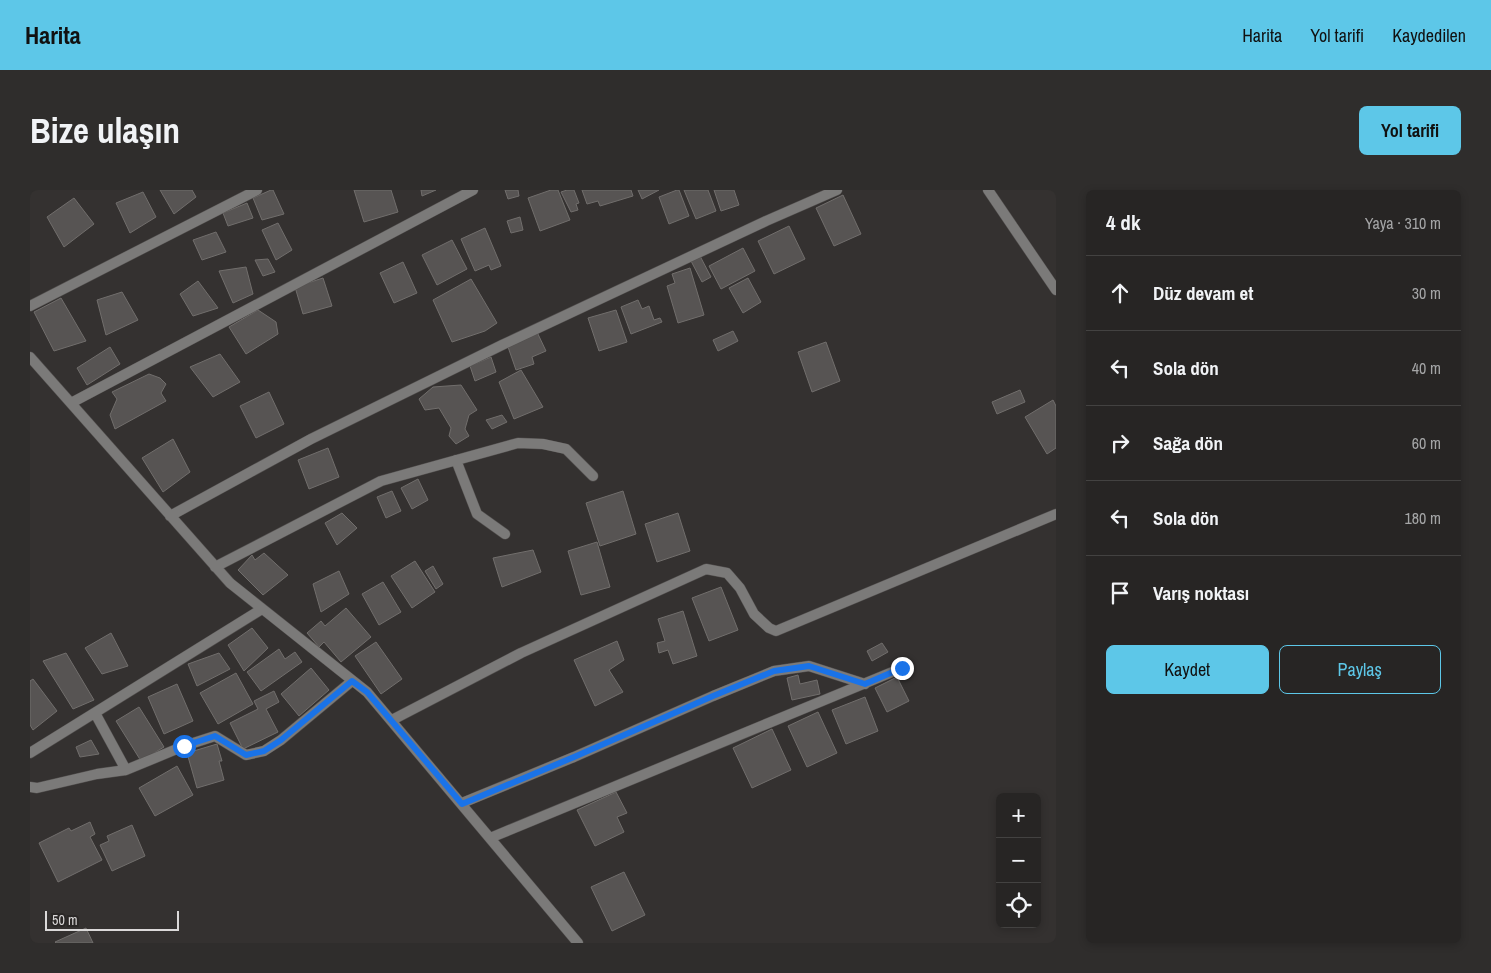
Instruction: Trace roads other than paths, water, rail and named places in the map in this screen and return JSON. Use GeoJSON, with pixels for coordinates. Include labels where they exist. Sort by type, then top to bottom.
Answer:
{"type":"FeatureCollection","features":[{"type":"Feature","properties":{"kind":"street"},"geometry":{"type":"LineString","coordinates":[[30,306],[257,190]]}},
{"type":"Feature","properties":{"kind":"street"},"geometry":{"type":"LineString","coordinates":[[71,403],[473,190]]}},
{"type":"Feature","properties":{"kind":"street"},"geometry":{"type":"LineString","coordinates":[[170,516],[312,439],[485,353],[766,221],[837,190]]}},
{"type":"Feature","properties":{"kind":"street"},"geometry":{"type":"LineString","coordinates":[[988,190],[1056,290]]}},
{"type":"Feature","properties":{"kind":"street"},"geometry":{"type":"LineString","coordinates":[[30,357],[230,583],[367,692],[578,943]]}},
{"type":"Feature","properties":{"kind":"street"},"geometry":{"type":"LineString","coordinates":[[215,567],[381,481],[518,443],[543,444],[566,449],[593,476]]}},
{"type":"Feature","properties":{"kind":"street"},"geometry":{"type":"LineString","coordinates":[[456,460],[477,514],[505,534]]}},
{"type":"Feature","properties":{"kind":"street"},"geometry":{"type":"LineString","coordinates":[[392,720],[521,653],[706,569],[727,573],[740,588],[754,614],[769,628],[776,631],[1056,514]]}},
{"type":"Feature","properties":{"kind":"street"},"geometry":{"type":"LineString","coordinates":[[30,753],[262,609]]}},
{"type":"Feature","properties":{"kind":"street"},"geometry":{"type":"LineString","coordinates":[[462,804],[774,671],[809,666],[865,684]]}},
{"type":"Feature","properties":{"kind":"street"},"geometry":{"type":"LineString","coordinates":[[490,838],[902,668]]}},
{"type":"Feature","properties":{"kind":"street"},"geometry":{"type":"LineString","coordinates":[[30,787],[37,788],[97,774],[126,770],[184,746],[215,736],[246,755],[264,751],[281,740],[352,681]]}},
{"type":"Feature","properties":{"kind":"street"},"geometry":{"type":"LineString","coordinates":[[95,713],[126,770]]}}]}
